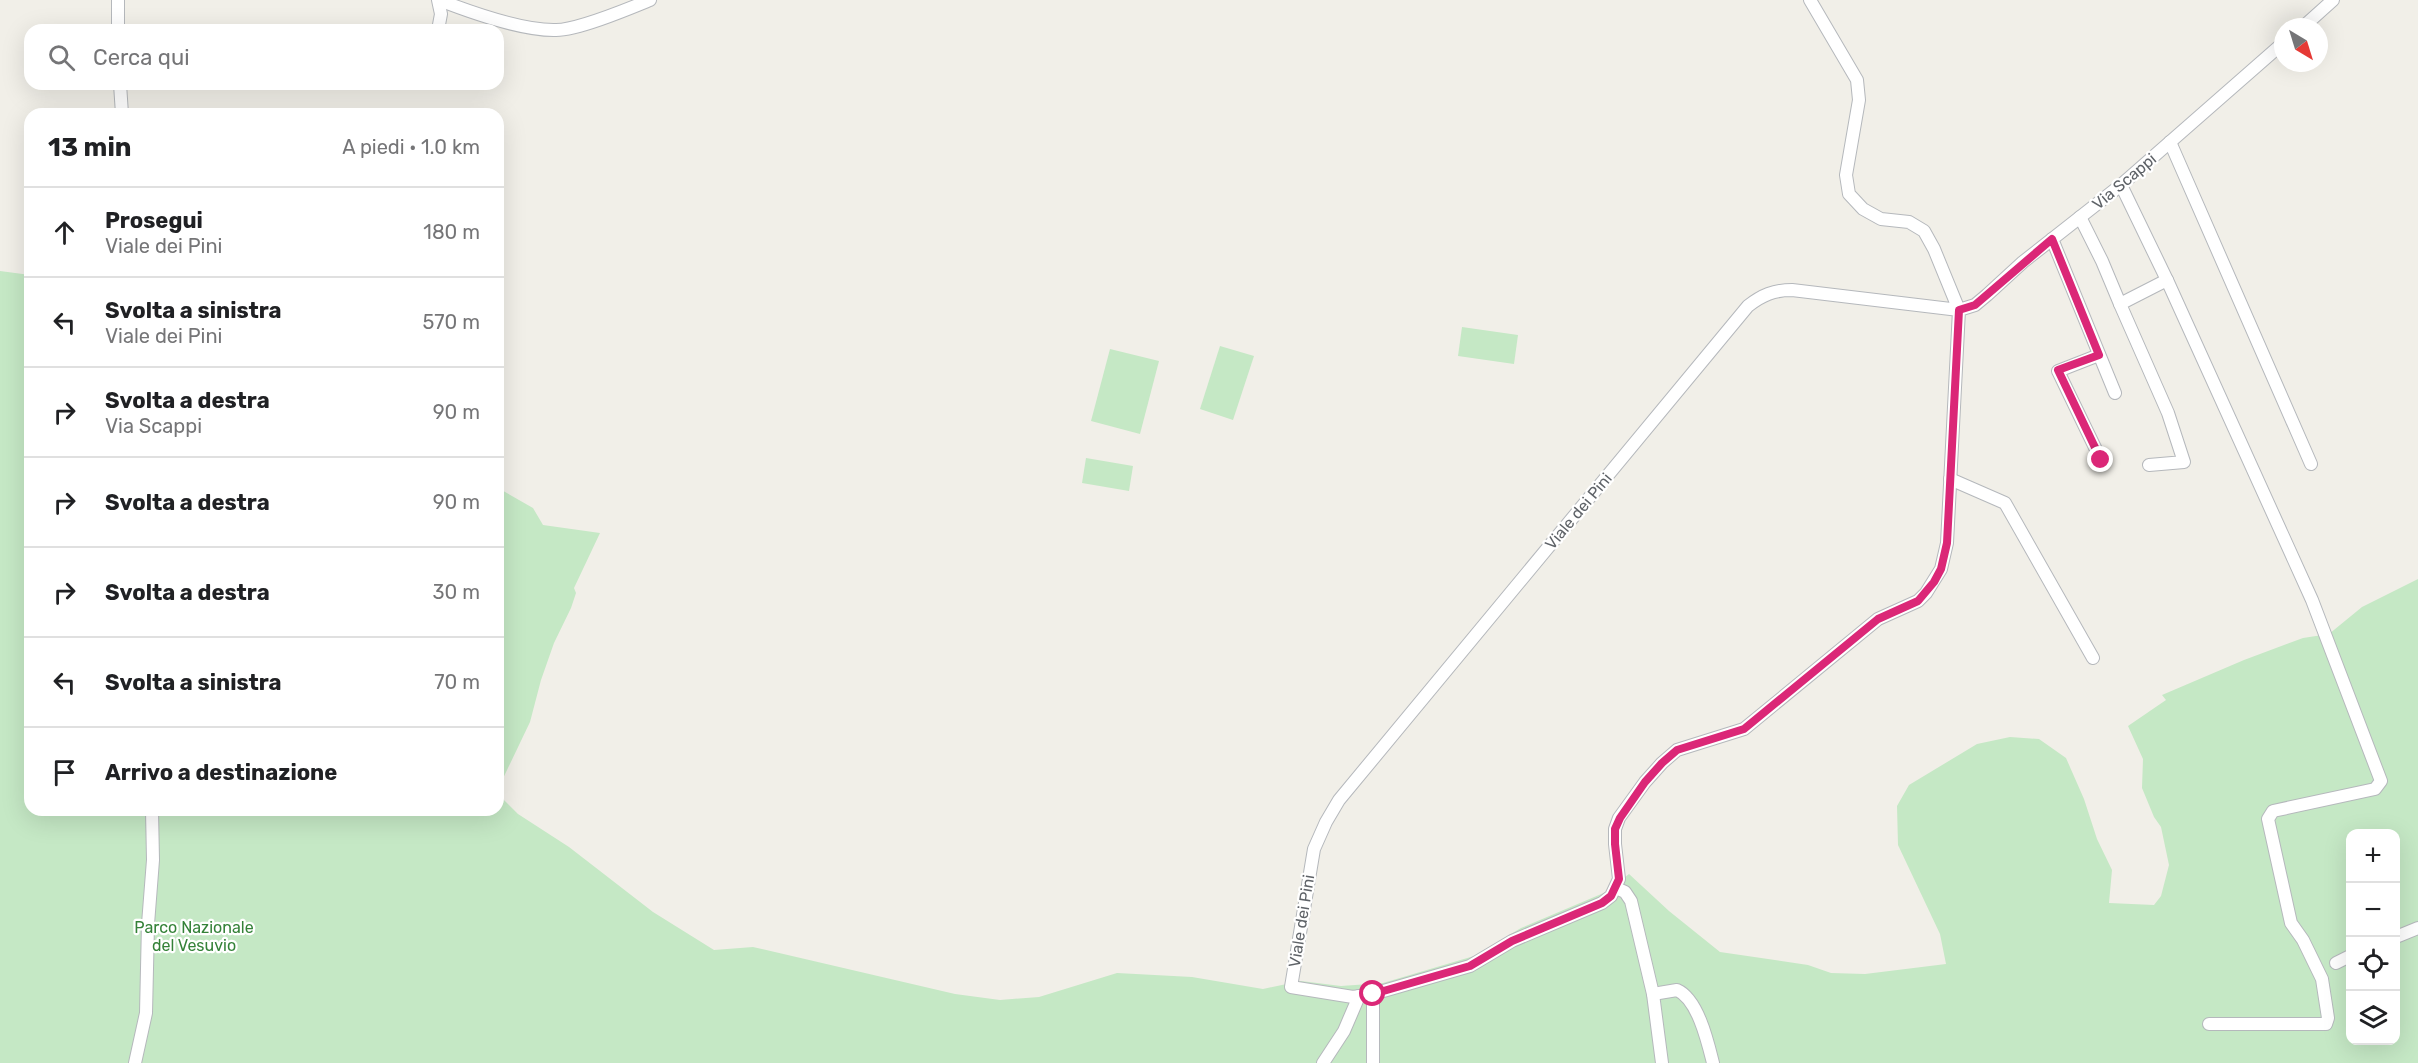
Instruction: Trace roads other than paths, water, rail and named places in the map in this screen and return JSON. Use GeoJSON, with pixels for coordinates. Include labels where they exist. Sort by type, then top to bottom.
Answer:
{"type":"FeatureCollection","features":[{"type":"Feature","properties":{"kind":"street"},"geometry":{"type":"LineString","coordinates":[[118,0],[118,24]]}},
{"type":"Feature","properties":{"kind":"street"},"geometry":{"type":"LineString","coordinates":[[439,24],[441,14],[439,0],[531,28],[556,30],[566,29],[650,0]]}},
{"type":"Feature","properties":{"kind":"street"},"geometry":{"type":"LineString","coordinates":[[1662,1063],[1653,994],[1631,901],[1625,892],[1616,888],[1619,879],[1615,857],[1615,829],[1628,804],[1662,763],[1677,750],[1744,729],[1878,619],[1918,601],[1941,569],[1947,543],[1959,310],[1934,249],[1924,231],[1909,222],[1881,219],[1863,210],[1849,194],[1846,175],[1859,100],[1857,80],[1810,0]]}},
{"type":"Feature","properties":{"kind":"street"},"geometry":{"type":"LineString","coordinates":[[2313,18],[2333,0]]}},
{"type":"Feature","properties":{"kind":"street","name":"Via Scappi"},"geometry":{"type":"LineString","coordinates":[[1959,310],[1975,305],[2052,239],[2121,185],[2274,51]]}},
{"type":"Feature","properties":{"kind":"street"},"geometry":{"type":"LineString","coordinates":[[120,90],[122,108]]}},
{"type":"Feature","properties":{"kind":"street"},"geometry":{"type":"LineString","coordinates":[[2170,142],[2311,464]]}},
{"type":"Feature","properties":{"kind":"street"},"geometry":{"type":"LineString","coordinates":[[2121,185],[2167,280],[2312,600],[2381,781],[2375,789],[2273,811],[2268,819],[2292,923],[2322,979],[2326,1024],[2209,1024]]}},
{"type":"Feature","properties":{"kind":"street"},"geometry":{"type":"LineString","coordinates":[[2080,217],[2102,261],[2168,413],[2184,462],[2150,465]]}},
{"type":"Feature","properties":{"kind":"street"},"geometry":{"type":"LineString","coordinates":[[2052,239],[2115,393]]}},
{"type":"Feature","properties":{"kind":"street"},"geometry":{"type":"LineString","coordinates":[[2120,304],[2167,280]]}},
{"type":"Feature","properties":{"kind":"street","name":"Viale dei Pini"},"geometry":{"type":"LineString","coordinates":[[1616,888],[1602,903],[1512,941],[1470,966],[1353,998],[1291,987],[1314,849],[1339,800],[1748,306],[1768,293],[1792,290],[1959,310]]}},
{"type":"Feature","properties":{"kind":"street"},"geometry":{"type":"LineString","coordinates":[[2099,355],[2058,370],[2101,460]]}},
{"type":"Feature","properties":{"kind":"street"},"geometry":{"type":"LineString","coordinates":[[1950,479],[2005,503],[2093,658]]}},
{"type":"Feature","properties":{"kind":"street"},"geometry":{"type":"LineString","coordinates":[[135,1063],[146,1013],[148,924],[153,860],[152,816]]}},
{"type":"Feature","properties":{"kind":"street"},"geometry":{"type":"LineString","coordinates":[[2400,935],[2418,928]]}},
{"type":"Feature","properties":{"kind":"street"},"geometry":{"type":"LineString","coordinates":[[2336,963],[2346,958]]}},
{"type":"Feature","properties":{"kind":"street"},"geometry":{"type":"LineString","coordinates":[[1653,994],[1677,990],[1685,994],[1706,1031],[1713,1063]]}},
{"type":"Feature","properties":{"kind":"street"},"geometry":{"type":"LineString","coordinates":[[1373,994],[1373,1063]]}},
{"type":"Feature","properties":{"kind":"street"},"geometry":{"type":"LineString","coordinates":[[1323,1063],[1344,1031],[1359,996]]}},
{"type":"Feature","properties":{"kind":"park label","name":"Parco Nazionale del Vesuvio"},"geometry":{"type":"Point","coordinates":[194,936]}}]}
